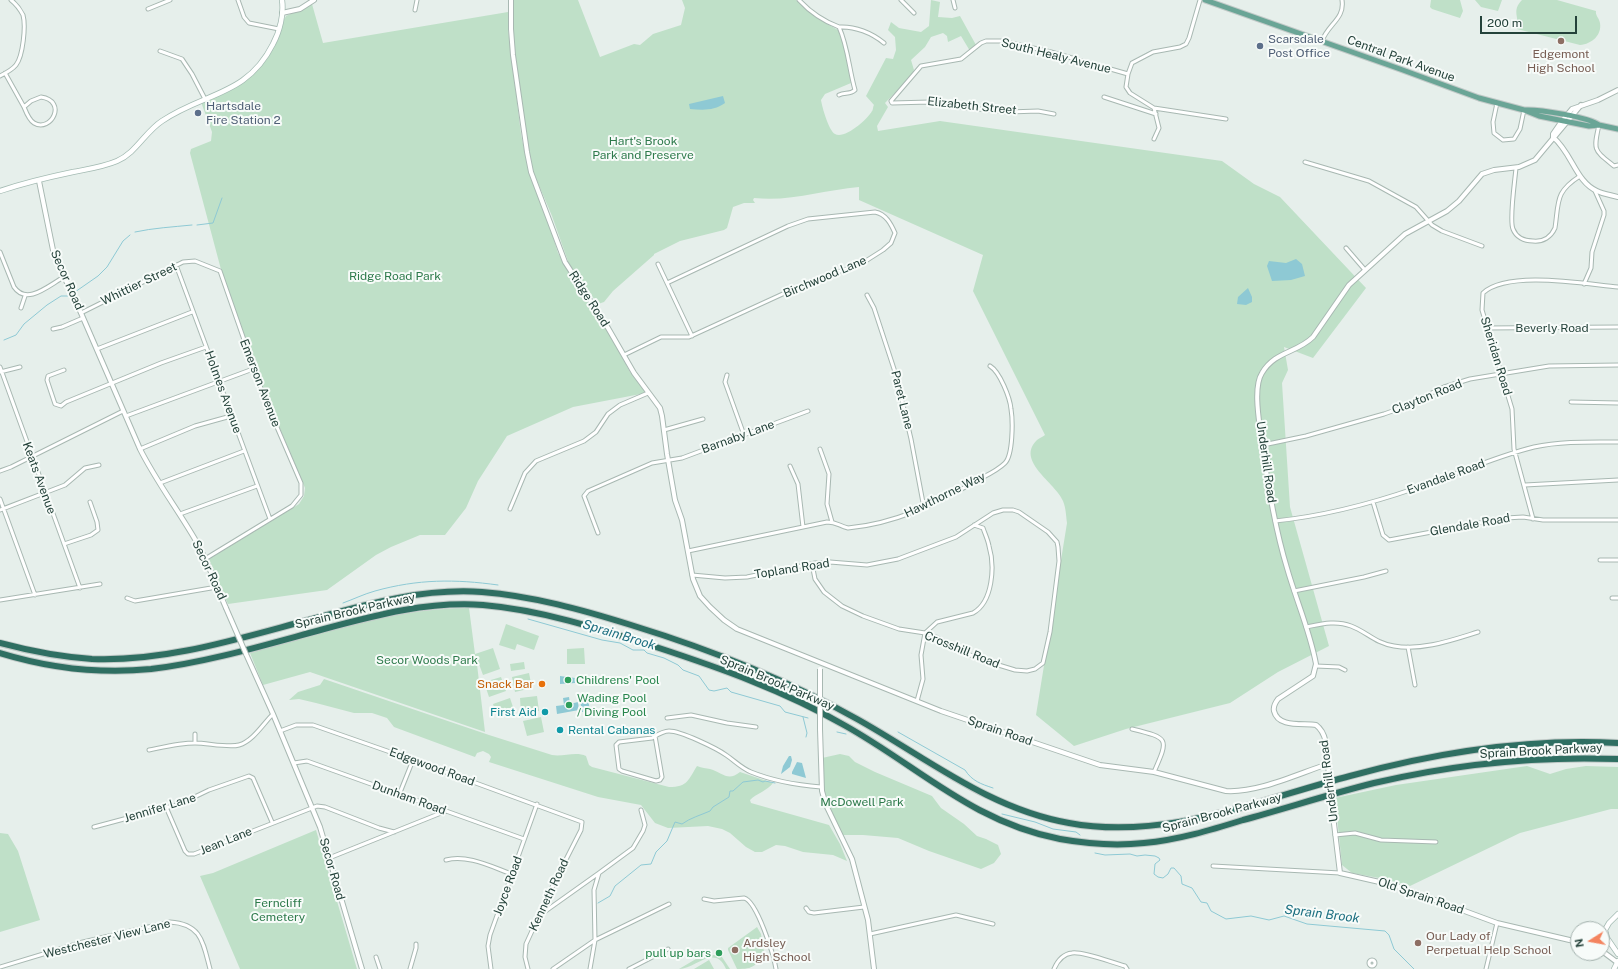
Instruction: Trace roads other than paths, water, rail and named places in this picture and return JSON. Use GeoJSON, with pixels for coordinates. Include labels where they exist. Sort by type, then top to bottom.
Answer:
{"type":"FeatureCollection","features":[{"type":"Feature","properties":{"kind":"highway","name":"Sprain Brook Parkway"},"geometry":{"type":"LineString","coordinates":[[0,643],[64,656],[93,659],[129,658],[199,648],[354,607],[400,597],[459,592],[489,593],[518,597],[605,617],[678,640],[728,659],[778,679],[831,705],[872,728],[953,778],[994,800],[1050,820],[1097,827],[1144,827],[1192,820],[1370,770],[1463,752],[1540,743],[1618,743]]}},
{"type":"Feature","properties":{"kind":"highway","name":"Sprain Brook Parkway"},"geometry":{"type":"LineString","coordinates":[[0,653],[42,664],[72,668],[107,671],[149,669],[207,658],[361,619],[413,608],[436,605],[466,604],[519,610],[560,618],[612,633],[690,659],[757,684],[801,702],[843,724],[879,746],[952,796],[983,813],[1005,823],[1039,834],[1097,844],[1145,843],[1180,838],[1361,786],[1443,770],[1525,760],[1618,759]]}},
{"type":"Feature","properties":{"kind":"main road"},"geometry":{"type":"LineString","coordinates":[[0,191],[118,161],[133,151],[149,132],[160,122],[179,111],[236,86],[254,72],[269,52],[279,29],[282,13],[282,0]]}},
{"type":"Feature","properties":{"kind":"main road","name":"Central Park Avenue"},"geometry":{"type":"LineString","coordinates":[[1205,0],[1497,104],[1524,110],[1539,116],[1564,122],[1592,127],[1599,125]]}},
{"type":"Feature","properties":{"kind":"main road","name":"Central Park Avenue"},"geometry":{"type":"LineString","coordinates":[[1524,110],[1540,110],[1590,120],[1599,125],[1618,129]]}},
{"type":"Feature","properties":{"kind":"main road"},"geometry":{"type":"LineString","coordinates":[[1618,914],[1609,923],[1605,930],[1607,938],[1618,954]]}},
{"type":"Feature","properties":{"kind":"main road"},"geometry":{"type":"LineString","coordinates":[[1614,969],[1618,962]]}},
{"type":"Feature","properties":{"kind":"street"},"geometry":{"type":"LineString","coordinates":[[148,9],[170,0]]}},
{"type":"Feature","properties":{"kind":"street"},"geometry":{"type":"LineString","coordinates":[[238,0],[244,17],[249,23],[279,29]]}},
{"type":"Feature","properties":{"kind":"street"},"geometry":{"type":"LineString","coordinates":[[282,13],[300,9],[314,0]]}},
{"type":"Feature","properties":{"kind":"street"},"geometry":{"type":"LineString","coordinates":[[415,10],[417,0]]}},
{"type":"Feature","properties":{"kind":"street","name":"Ridge Road"},"geometry":{"type":"LineString","coordinates":[[511,0],[513,55],[526,148],[531,172],[549,217],[562,257],[648,393],[660,408],[668,460],[696,588]]}},
{"type":"Feature","properties":{"kind":"street"},"geometry":{"type":"LineString","coordinates":[[799,0],[817,16],[827,22],[839,27],[858,29],[876,36],[884,44]]}},
{"type":"Feature","properties":{"kind":"street"},"geometry":{"type":"LineString","coordinates":[[901,0],[914,13]]}},
{"type":"Feature","properties":{"kind":"street"},"geometry":{"type":"LineString","coordinates":[[953,0],[955,8]]}},
{"type":"Feature","properties":{"kind":"street","name":"South Healy Avenue"},"geometry":{"type":"LineString","coordinates":[[891,102],[921,66],[961,59],[981,43],[986,41],[1002,41],[1051,52],[1128,74],[1132,63],[1150,53],[1180,47],[1186,44],[1200,0]]}},
{"type":"Feature","properties":{"kind":"street"},"geometry":{"type":"LineString","coordinates":[[1322,41],[1330,26],[1340,16],[1342,11],[1342,0]]}},
{"type":"Feature","properties":{"kind":"street"},"geometry":{"type":"LineString","coordinates":[[0,76],[5,74],[16,64],[22,48],[24,19],[13,1]]}},
{"type":"Feature","properties":{"kind":"street"},"geometry":{"type":"LineString","coordinates":[[839,27],[846,45],[855,90],[850,94],[843,93],[839,95]]}},
{"type":"Feature","properties":{"kind":"street"},"geometry":{"type":"LineString","coordinates":[[160,51],[182,59],[205,99]]}},
{"type":"Feature","properties":{"kind":"street"},"geometry":{"type":"LineString","coordinates":[[5,74],[24,107],[32,120],[38,124],[48,123],[52,120],[55,114],[54,106],[47,98],[41,97],[35,99],[24,107]]}},
{"type":"Feature","properties":{"kind":"street"},"geometry":{"type":"LineString","coordinates":[[1128,74],[1126,87],[1128,92],[1154,108],[1226,119]]}},
{"type":"Feature","properties":{"kind":"street"},"geometry":{"type":"LineString","coordinates":[[1564,122],[1566,116],[1572,109],[1598,100],[1618,90]]}},
{"type":"Feature","properties":{"kind":"street"},"geometry":{"type":"LineString","coordinates":[[1104,97],[1156,114]]}},
{"type":"Feature","properties":{"kind":"street","name":"Elizabeth Street"},"geometry":{"type":"LineString","coordinates":[[891,102],[894,104],[930,102],[958,107],[1009,112],[1038,111],[1054,114]]}},
{"type":"Feature","properties":{"kind":"street"},"geometry":{"type":"LineString","coordinates":[[1497,104],[1493,122],[1494,134],[1503,140],[1514,139],[1520,129],[1524,110]]}},
{"type":"Feature","properties":{"kind":"street","name":"Underhill Road"},"geometry":{"type":"LineString","coordinates":[[1340,873],[1326,742],[1323,731],[1319,727],[1311,724],[1288,723],[1280,721],[1276,717],[1274,709],[1275,702],[1278,699],[1313,676],[1316,666],[1314,652],[1285,562],[1275,521],[1262,446],[1258,394],[1261,375],[1273,360],[1284,352],[1307,343],[1313,337],[1349,285],[1405,234],[1447,211],[1459,201],[1482,174],[1494,170],[1516,168],[1535,160],[1553,137],[1553,134],[1564,122],[1572,117],[1581,106]]}},
{"type":"Feature","properties":{"kind":"street"},"geometry":{"type":"LineString","coordinates":[[1154,108],[1159,128],[1154,139]]}},
{"type":"Feature","properties":{"kind":"street"},"geometry":{"type":"LineString","coordinates":[[1599,125],[1595,141],[1597,152],[1614,166],[1618,165]]}},
{"type":"Feature","properties":{"kind":"street"},"geometry":{"type":"LineString","coordinates":[[1553,137],[1568,153],[1580,176],[1588,186],[1596,191],[1618,196]]}},
{"type":"Feature","properties":{"kind":"street"},"geometry":{"type":"LineString","coordinates":[[1305,162],[1369,181],[1416,207],[1428,221],[1442,231],[1482,246]]}},
{"type":"Feature","properties":{"kind":"street"},"geometry":{"type":"LineString","coordinates":[[1516,168],[1512,228],[1518,236],[1533,241],[1540,241],[1548,238],[1553,232],[1555,228],[1559,195],[1567,184],[1580,176]]}},
{"type":"Feature","properties":{"kind":"street","name":"Secor Road"},"geometry":{"type":"LineString","coordinates":[[39,180],[51,244],[64,277],[82,313],[140,449],[180,514],[205,559],[294,763],[312,807],[329,858],[362,969]]}},
{"type":"Feature","properties":{"kind":"street"},"geometry":{"type":"LineString","coordinates":[[1584,284],[1591,268],[1592,252],[1604,215],[1596,191]]}},
{"type":"Feature","properties":{"kind":"street","name":"Birchwood Lane"},"geometry":{"type":"LineString","coordinates":[[624,355],[661,337],[692,336],[811,281],[860,264],[891,243],[895,232],[892,224],[880,213],[875,212],[808,219],[788,226],[667,283]]}},
{"type":"Feature","properties":{"kind":"street"},"geometry":{"type":"LineString","coordinates":[[1346,248],[1365,270]]}},
{"type":"Feature","properties":{"kind":"street"},"geometry":{"type":"LineString","coordinates":[[0,252],[14,287],[25,296],[33,295],[42,291],[64,277]]}},
{"type":"Feature","properties":{"kind":"street","name":"Whittier Street"},"geometry":{"type":"LineString","coordinates":[[82,313],[183,262],[194,261],[220,271]]}},
{"type":"Feature","properties":{"kind":"street"},"geometry":{"type":"LineString","coordinates":[[658,264],[692,336]]}},
{"type":"Feature","properties":{"kind":"street","name":"Holmes Avenue"},"geometry":{"type":"LineString","coordinates":[[176,265],[192,312],[270,519]]}},
{"type":"Feature","properties":{"kind":"street","name":"Emerson Avenue"},"geometry":{"type":"LineString","coordinates":[[220,271],[253,369],[301,483],[302,493],[299,500],[270,519]]}},
{"type":"Feature","properties":{"kind":"street","name":"Sheridan Road"},"geometry":{"type":"LineString","coordinates":[[1533,519],[1525,485],[1515,453],[1512,409],[1486,328],[1482,310],[1483,293],[1489,288],[1511,282],[1531,280],[1618,286]]}},
{"type":"Feature","properties":{"kind":"street","name":"Paret Lane"},"geometry":{"type":"LineString","coordinates":[[867,295],[875,308],[896,375],[911,439],[924,508]]}},
{"type":"Feature","properties":{"kind":"street"},"geometry":{"type":"LineString","coordinates":[[21,308],[25,296]]}},
{"type":"Feature","properties":{"kind":"street"},"geometry":{"type":"LineString","coordinates":[[97,349],[192,312]]}},
{"type":"Feature","properties":{"kind":"street"},"geometry":{"type":"LineString","coordinates":[[53,329],[62,327],[83,318]]}},
{"type":"Feature","properties":{"kind":"street","name":"Beverly Road"},"geometry":{"type":"LineString","coordinates":[[1486,328],[1618,327]]}},
{"type":"Feature","properties":{"kind":"street"},"geometry":{"type":"LineString","coordinates":[[64,370],[48,376],[47,380],[55,404],[61,406],[66,402],[161,363],[206,347]]}},
{"type":"Feature","properties":{"kind":"street","name":"Clayton Road"},"geometry":{"type":"LineString","coordinates":[[1262,446],[1306,436],[1384,414],[1454,384],[1549,366],[1618,365]]}},
{"type":"Feature","properties":{"kind":"street","name":"Hawthorne Way"},"geometry":{"type":"LineString","coordinates":[[688,551],[832,522],[836,522],[843,527],[857,528],[891,520],[924,508],[993,471],[1005,463],[1008,458],[1012,428],[1010,405],[999,376],[994,368],[990,366]]}},
{"type":"Feature","properties":{"kind":"street","name":"Keats Avenue"},"geometry":{"type":"LineString","coordinates":[[0,367],[80,588]]}},
{"type":"Feature","properties":{"kind":"street"},"geometry":{"type":"LineString","coordinates":[[1,372],[20,367]]}},
{"type":"Feature","properties":{"kind":"street"},"geometry":{"type":"LineString","coordinates":[[126,416],[253,369]]}},
{"type":"Feature","properties":{"kind":"street"},"geometry":{"type":"LineString","coordinates":[[727,375],[725,382],[744,435]]}},
{"type":"Feature","properties":{"kind":"street"},"geometry":{"type":"LineString","coordinates":[[510,509],[525,473],[536,461],[584,441],[596,432],[608,414],[620,405],[648,393]]}},
{"type":"Feature","properties":{"kind":"street"},"geometry":{"type":"LineString","coordinates":[[1571,402],[1618,403]]}},
{"type":"Feature","properties":{"kind":"street"},"geometry":{"type":"LineString","coordinates":[[0,471],[11,467],[123,411]]}},
{"type":"Feature","properties":{"kind":"street","name":"Barnaby Lane"},"geometry":{"type":"LineString","coordinates":[[598,533],[584,496],[586,492],[652,463],[682,458],[808,411]]}},
{"type":"Feature","properties":{"kind":"street"},"geometry":{"type":"LineString","coordinates":[[140,449],[195,426],[231,416]]}},
{"type":"Feature","properties":{"kind":"street"},"geometry":{"type":"LineString","coordinates":[[664,430],[703,419]]}},
{"type":"Feature","properties":{"kind":"street","name":"Evandale Road"},"geometry":{"type":"LineString","coordinates":[[1275,521],[1341,510],[1373,502],[1416,489],[1485,462],[1533,448],[1561,443],[1618,442]]}},
{"type":"Feature","properties":{"kind":"street"},"geometry":{"type":"LineString","coordinates":[[820,449],[829,474],[827,504],[832,522]]}},
{"type":"Feature","properties":{"kind":"street"},"geometry":{"type":"LineString","coordinates":[[160,483],[244,451]]}},
{"type":"Feature","properties":{"kind":"street"},"geometry":{"type":"LineString","coordinates":[[2,509],[68,483],[85,468],[99,466]]}},
{"type":"Feature","properties":{"kind":"street"},"geometry":{"type":"LineString","coordinates":[[790,466],[798,484],[803,527]]}},
{"type":"Feature","properties":{"kind":"street"},"geometry":{"type":"LineString","coordinates":[[1525,485],[1618,480]]}},
{"type":"Feature","properties":{"kind":"street"},"geometry":{"type":"LineString","coordinates":[[180,514],[257,486]]}},
{"type":"Feature","properties":{"kind":"street"},"geometry":{"type":"LineString","coordinates":[[0,499],[2,509],[35,595]]}},
{"type":"Feature","properties":{"kind":"street"},"geometry":{"type":"LineString","coordinates":[[64,544],[92,535],[98,530],[97,522],[90,502]]}},
{"type":"Feature","properties":{"kind":"street","name":"Glendale Road"},"geometry":{"type":"LineString","coordinates":[[1373,502],[1383,535],[1389,540],[1506,518],[1523,517],[1533,519],[1618,520]]}},
{"type":"Feature","properties":{"kind":"street","name":"Topland Road"},"geometry":{"type":"LineString","coordinates":[[692,575],[725,578],[747,577],[812,564],[830,562],[867,565],[898,559],[956,537],[998,511],[1008,510],[1019,512],[1048,532],[1057,542],[1059,551],[1058,569]]}},
{"type":"Feature","properties":{"kind":"street"},"geometry":{"type":"LineString","coordinates":[[205,559],[270,519]]}},
{"type":"Feature","properties":{"kind":"street"},"geometry":{"type":"LineString","coordinates":[[917,701],[923,679],[921,656],[925,633],[937,622],[973,613],[984,605],[988,594],[992,572],[992,558],[983,528],[983,519]]}},
{"type":"Feature","properties":{"kind":"street"},"geometry":{"type":"LineString","coordinates":[[974,525],[983,528]]}},
{"type":"Feature","properties":{"kind":"street"},"geometry":{"type":"LineString","coordinates":[[1600,560],[1618,560]]}},
{"type":"Feature","properties":{"kind":"street","name":"Crosshill Road"},"geometry":{"type":"LineString","coordinates":[[812,564],[815,579],[819,586],[824,592],[842,606],[886,624],[936,637],[954,648],[988,662],[1021,672],[1035,669],[1043,663],[1047,646],[1058,569]]}},
{"type":"Feature","properties":{"kind":"street"},"geometry":{"type":"LineString","coordinates":[[1294,591],[1386,571]]}},
{"type":"Feature","properties":{"kind":"street"},"geometry":{"type":"LineString","coordinates":[[0,600],[100,584]]}},
{"type":"Feature","properties":{"kind":"street"},"geometry":{"type":"LineString","coordinates":[[127,598],[135,601],[217,587]]}},
{"type":"Feature","properties":{"kind":"street","name":"Sprain Road"},"geometry":{"type":"LineString","coordinates":[[696,588],[700,596],[710,607],[724,620],[737,629],[983,726],[1100,765],[1154,772],[1234,792],[1261,786],[1328,764]]}},
{"type":"Feature","properties":{"kind":"street"},"geometry":{"type":"LineString","coordinates":[[1612,598],[1618,598]]}},
{"type":"Feature","properties":{"kind":"street"},"geometry":{"type":"LineString","coordinates":[[1306,627],[1332,622],[1344,624],[1352,626],[1379,642],[1395,646],[1408,647],[1433,644],[1478,632]]}},
{"type":"Feature","properties":{"kind":"street"},"geometry":{"type":"LineString","coordinates":[[1408,647],[1415,685]]}},
{"type":"Feature","properties":{"kind":"street"},"geometry":{"type":"LineString","coordinates":[[820,662],[821,787],[826,805],[852,859],[868,920],[874,969]]}},
{"type":"Feature","properties":{"kind":"street"},"geometry":{"type":"LineString","coordinates":[[1316,666],[1339,667],[1345,670]]}},
{"type":"Feature","properties":{"kind":"street"},"geometry":{"type":"LineString","coordinates":[[149,750],[176,744],[195,743],[232,747],[240,745],[255,734],[273,714]]}},
{"type":"Feature","properties":{"kind":"street"},"geometry":{"type":"LineString","coordinates":[[667,718],[691,715],[727,723],[756,727]]}},
{"type":"Feature","properties":{"kind":"street","name":"Edgewood Road"},"geometry":{"type":"LineString","coordinates":[[280,731],[296,725],[313,725],[537,804],[582,823]]}},
{"type":"Feature","properties":{"kind":"street"},"geometry":{"type":"LineString","coordinates":[[1132,729],[1158,736],[1164,744],[1164,749],[1154,772]]}},
{"type":"Feature","properties":{"kind":"street"},"geometry":{"type":"LineString","coordinates":[[656,735],[662,777],[660,780],[656,781],[619,769],[616,745],[619,742],[636,740],[671,731],[723,753],[741,768],[753,773],[795,784],[821,787]]}},
{"type":"Feature","properties":{"kind":"street"},"geometry":{"type":"LineString","coordinates":[[195,734],[195,743]]}},
{"type":"Feature","properties":{"kind":"street"},"geometry":{"type":"LineString","coordinates":[[399,794],[413,760]]}},
{"type":"Feature","properties":{"kind":"street","name":"Dunham Road"},"geometry":{"type":"LineString","coordinates":[[294,763],[307,761],[524,839]]}},
{"type":"Feature","properties":{"kind":"street","name":"Jennifer Lane"},"geometry":{"type":"LineString","coordinates":[[94,827],[180,804],[246,776],[253,778],[272,822]]}},
{"type":"Feature","properties":{"kind":"street","name":"Joyce Road"},"geometry":{"type":"LineString","coordinates":[[491,969],[488,946],[490,935],[537,804]]}},
{"type":"Feature","properties":{"kind":"street","name":"Jean Lane"},"geometry":{"type":"LineString","coordinates":[[166,807],[185,851],[188,854],[194,854],[312,807]]}},
{"type":"Feature","properties":{"kind":"street"},"geometry":{"type":"LineString","coordinates":[[312,807],[326,807],[379,828],[394,832]]}},
{"type":"Feature","properties":{"kind":"street"},"geometry":{"type":"LineString","coordinates":[[540,915],[633,848],[645,824],[641,810]]}},
{"type":"Feature","properties":{"kind":"street"},"geometry":{"type":"LineString","coordinates":[[329,858],[446,811]]}},
{"type":"Feature","properties":{"kind":"street","name":"Kenneth Road"},"geometry":{"type":"LineString","coordinates":[[528,969],[525,956],[526,944],[554,883],[581,830],[582,823]]}},
{"type":"Feature","properties":{"kind":"street"},"geometry":{"type":"LineString","coordinates":[[1335,835],[1355,833],[1381,840],[1436,842]]}},
{"type":"Feature","properties":{"kind":"street"},"geometry":{"type":"LineString","coordinates":[[446,860],[454,858],[464,859],[512,874]]}},
{"type":"Feature","properties":{"kind":"street","name":"Old Sprain Road"},"geometry":{"type":"LineString","coordinates":[[1213,866],[1340,873],[1396,886],[1451,905],[1496,923],[1570,940]]}},
{"type":"Feature","properties":{"kind":"street"},"geometry":{"type":"LineString","coordinates":[[590,969],[595,940],[594,890],[599,873]]}},
{"type":"Feature","properties":{"kind":"street"},"geometry":{"type":"LineString","coordinates":[[704,899],[714,901],[744,898],[748,899],[754,905],[768,940],[776,969]]}},
{"type":"Feature","properties":{"kind":"street"},"geometry":{"type":"LineString","coordinates":[[553,969],[595,940],[669,904]]}},
{"type":"Feature","properties":{"kind":"street"},"geometry":{"type":"LineString","coordinates":[[806,908],[809,912],[814,913],[864,907]]}},
{"type":"Feature","properties":{"kind":"street"},"geometry":{"type":"LineString","coordinates":[[870,934],[956,915],[993,924]]}},
{"type":"Feature","properties":{"kind":"street","name":"Westchester View Lane"},"geometry":{"type":"LineString","coordinates":[[0,967],[83,942],[170,922],[180,923],[191,927],[201,936],[210,969]]}},
{"type":"Feature","properties":{"kind":"street"},"geometry":{"type":"LineString","coordinates":[[1486,969],[1496,923]]}},
{"type":"Feature","properties":{"kind":"street"},"geometry":{"type":"LineString","coordinates":[[410,969],[416,944]]}},
{"type":"Feature","properties":{"kind":"street"},"geometry":{"type":"LineString","coordinates":[[630,969],[668,949]]}},
{"type":"Feature","properties":{"kind":"street"},"geometry":{"type":"LineString","coordinates":[[1054,969],[1058,962],[1066,955],[1075,952],[1125,966],[1127,969]]}},
{"type":"Feature","properties":{"kind":"street"},"geometry":{"type":"LineString","coordinates":[[376,957],[380,969]]}},
{"type":"Feature","properties":{"kind":"water"},"geometry":{"type":"Polygon","coordinates":[[[723,96],[725,103],[721,106],[704,110],[690,109],[689,104],[723,96]]]}},
{"type":"Feature","properties":{"kind":"water"},"geometry":{"type":"Polygon","coordinates":[[[1296,259],[1302,264],[1305,276],[1291,280],[1272,281],[1267,266],[1269,261],[1286,263],[1296,259]]]}},
{"type":"Feature","properties":{"kind":"water"},"geometry":{"type":"Polygon","coordinates":[[[1248,288],[1252,297],[1252,302],[1246,305],[1237,304],[1238,297],[1248,288]]]}},
{"type":"Feature","properties":{"kind":"water","name":"Childrens' Pool"},"geometry":{"type":"Polygon","coordinates":[[[560,676],[575,678],[575,683],[560,684],[560,676]]]}},
{"type":"Feature","properties":{"kind":"water","name":"Wading Pool / Diving Pool"},"geometry":{"type":"Polygon","coordinates":[[[569,697],[570,704],[578,702],[579,710],[557,714],[556,706],[564,705],[563,698],[569,697]]]}},
{"type":"Feature","properties":{"kind":"water"},"geometry":{"type":"Polygon","coordinates":[[[588,698],[590,711],[582,712],[580,700],[588,698]]]}},
{"type":"Feature","properties":{"kind":"water"},"geometry":{"type":"Polygon","coordinates":[[[789,756],[791,756],[792,760],[790,767],[781,774],[783,766],[789,756]]]}},
{"type":"Feature","properties":{"kind":"water"},"geometry":{"type":"Polygon","coordinates":[[[797,762],[802,763],[806,778],[792,774],[797,762]]]}},
{"type":"Feature","properties":{"kind":"waterway"},"geometry":{"type":"LineString","coordinates":[[197,225],[213,223],[222,198]]}},
{"type":"Feature","properties":{"kind":"waterway"},"geometry":{"type":"LineString","coordinates":[[135,232],[192,225]]}},
{"type":"Feature","properties":{"kind":"waterway"},"geometry":{"type":"LineString","coordinates":[[75,292],[98,276],[107,267],[123,241],[130,235]]}},
{"type":"Feature","properties":{"kind":"waterway"},"geometry":{"type":"LineString","coordinates":[[4,340],[16,335],[24,324],[47,305],[61,296],[68,296]]}},
{"type":"Feature","properties":{"kind":"waterway","name":"Sprain Brook"},"geometry":{"type":"LineString","coordinates":[[343,603],[375,591],[421,582],[452,581],[498,585]]}},
{"type":"Feature","properties":{"kind":"waterway","name":"Sprain Brook"},"geometry":{"type":"LineString","coordinates":[[528,619],[602,640],[620,643],[633,650],[644,650],[647,653],[664,658],[678,665],[683,670],[699,676],[709,690],[714,691],[727,688],[731,692],[780,706],[785,712],[808,718]]}},
{"type":"Feature","properties":{"kind":"waterway"},"geometry":{"type":"LineString","coordinates":[[803,717],[807,733],[806,737]]}},
{"type":"Feature","properties":{"kind":"waterway","name":"Sprain Brook"},"geometry":{"type":"LineString","coordinates":[[837,732],[846,734]]}},
{"type":"Feature","properties":{"kind":"waterway","name":"Sprain Brook"},"geometry":{"type":"LineString","coordinates":[[898,732],[965,770],[977,782],[993,788]]}},
{"type":"Feature","properties":{"kind":"waterway"},"geometry":{"type":"LineString","coordinates":[[598,903],[610,896],[615,886],[641,865],[651,864],[656,852],[667,841],[675,822],[682,824],[692,818],[710,811],[713,807],[729,797],[730,791],[733,791],[743,782],[758,780],[775,783]]}},
{"type":"Feature","properties":{"kind":"waterway","name":"Sprain Brook"},"geometry":{"type":"LineString","coordinates":[[1002,814],[1035,822],[1053,829],[1076,832],[1080,835]]}},
{"type":"Feature","properties":{"kind":"waterway","name":"Sprain Brook"},"geometry":{"type":"LineString","coordinates":[[1095,853],[1105,855],[1145,855],[1159,858],[1160,860],[1155,864],[1154,874],[1163,878],[1168,874],[1171,868],[1174,868],[1181,876],[1182,884],[1192,888],[1201,902],[1207,903],[1211,911],[1226,919],[1251,916],[1269,920],[1284,916],[1307,924],[1385,931],[1389,935],[1394,949],[1414,969]]}},
{"type":"Feature","properties":{"kind":"place","name":"Edgemont High School"},"geometry":{"type":"Point","coordinates":[1561,41]}},
{"type":"Feature","properties":{"kind":"place","name":"Scarsdale Post Office"},"geometry":{"type":"Point","coordinates":[1260,46]}},
{"type":"Feature","properties":{"kind":"place","name":"Hartsdale Fire Station 2"},"geometry":{"type":"Point","coordinates":[198,113]}},
{"type":"Feature","properties":{"kind":"place","name":"Childrens' Pool"},"geometry":{"type":"Point","coordinates":[568,680]}},
{"type":"Feature","properties":{"kind":"place","name":"Snack Bar"},"geometry":{"type":"Point","coordinates":[542,684]}},
{"type":"Feature","properties":{"kind":"place","name":"Wading Pool / Diving Pool"},"geometry":{"type":"Point","coordinates":[569,705]}},
{"type":"Feature","properties":{"kind":"place","name":"First Aid"},"geometry":{"type":"Point","coordinates":[545,712]}},
{"type":"Feature","properties":{"kind":"place","name":"Rental Cabanas"},"geometry":{"type":"Point","coordinates":[560,730]}},
{"type":"Feature","properties":{"kind":"place","name":"Our Lady of Perpetual Help School"},"geometry":{"type":"Point","coordinates":[1418,943]}},
{"type":"Feature","properties":{"kind":"place","name":"Ardsley High School"},"geometry":{"type":"Point","coordinates":[735,950]}},
{"type":"Feature","properties":{"kind":"place","name":"pull up bars"},"geometry":{"type":"Point","coordinates":[719,953]}},
{"type":"Feature","properties":{"kind":"park label","name":"Hart's Brook Park and Preserve"},"geometry":{"type":"Point","coordinates":[643,148]}},
{"type":"Feature","properties":{"kind":"park label","name":"Ridge Road Park"},"geometry":{"type":"Point","coordinates":[395,276]}},
{"type":"Feature","properties":{"kind":"park label","name":"Secor Woods Park"},"geometry":{"type":"Point","coordinates":[427,660]}},
{"type":"Feature","properties":{"kind":"park label","name":"McDowell Park"},"geometry":{"type":"Point","coordinates":[862,802]}},
{"type":"Feature","properties":{"kind":"park label","name":"Ferncliff Cemetery"},"geometry":{"type":"Point","coordinates":[278,910]}}]}
